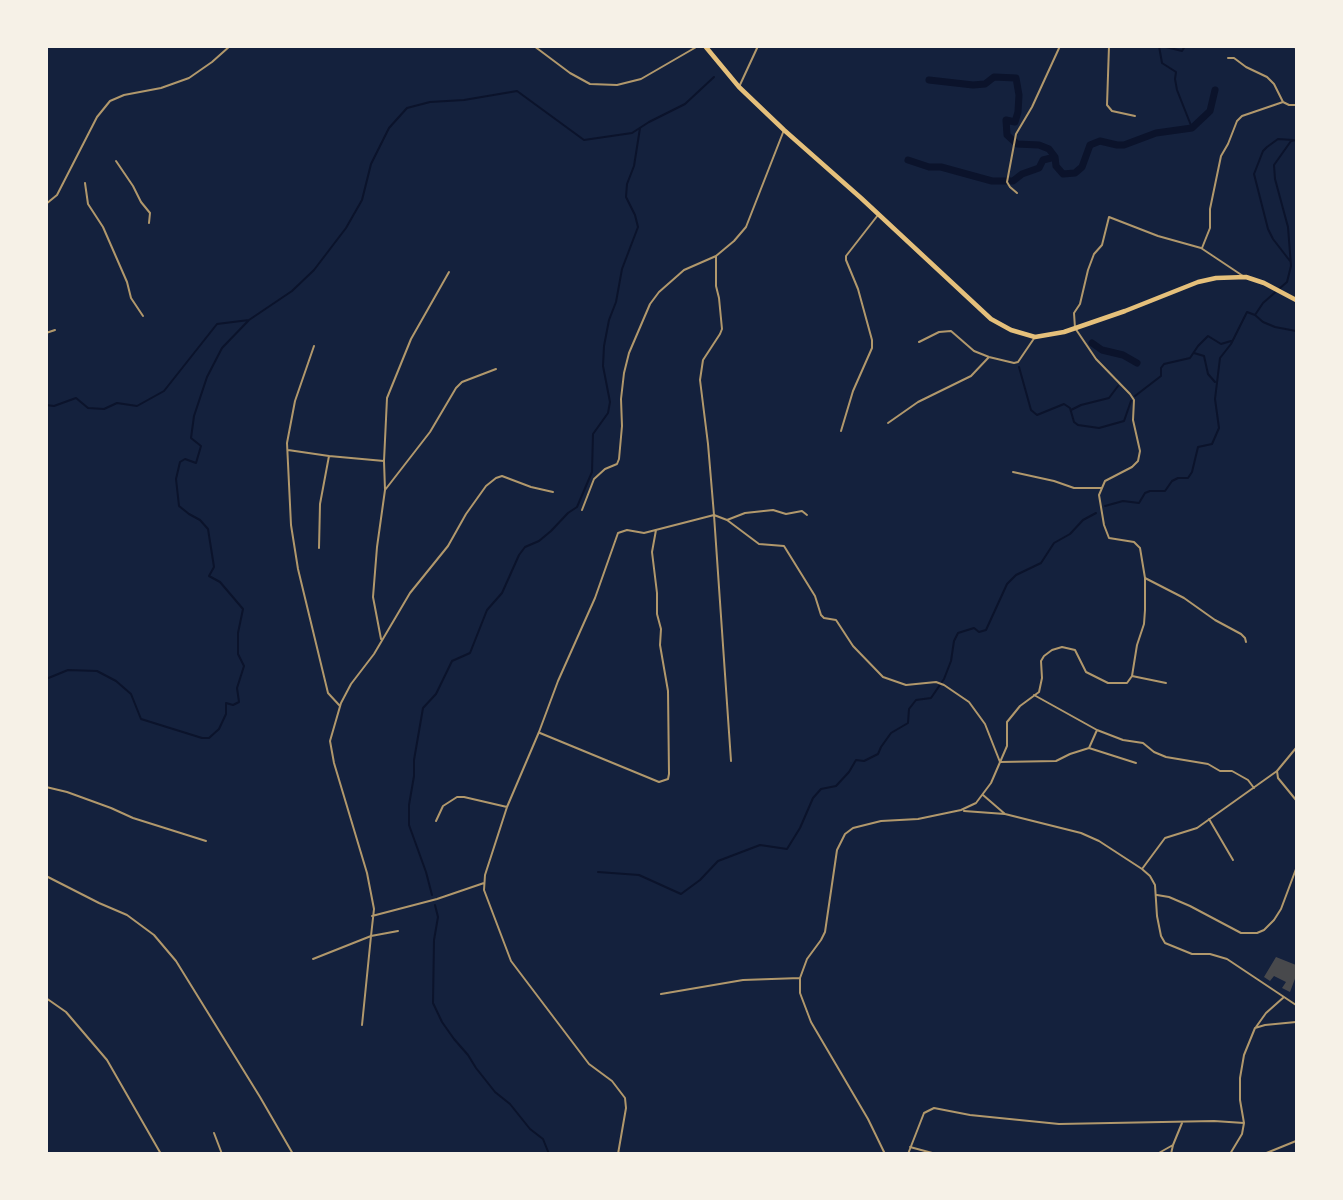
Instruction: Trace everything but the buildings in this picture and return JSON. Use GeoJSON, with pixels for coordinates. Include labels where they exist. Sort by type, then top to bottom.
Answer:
{"type":"FeatureCollection","features":[{"type":"Feature","properties":{"kind":"highway"},"geometry":{"type":"LineString","coordinates":[[705,46],[739,87],[784,130],[991,319],[1011,330],[1035,337],[1045,336],[1075,328],[1198,282],[1216,278],[1246,278],[1273,287],[1296,300]]}},
{"type":"Feature","properties":{"kind":"street"},"geometry":{"type":"LineString","coordinates":[[46,204],[57,195],[97,117],[110,101],[124,95],[161,88],[189,78],[230,46]]}},
{"type":"Feature","properties":{"kind":"street"},"geometry":{"type":"LineString","coordinates":[[534,46],[570,73],[590,84],[617,85],[640,79],[698,46]]}},
{"type":"Feature","properties":{"kind":"street"},"geometry":{"type":"LineString","coordinates":[[739,87],[758,46]]}},
{"type":"Feature","properties":{"kind":"street"},"geometry":{"type":"LineString","coordinates":[[1017,193],[1007,182],[1016,134],[1032,107],[1060,46]]}},
{"type":"Feature","properties":{"kind":"street"},"geometry":{"type":"LineString","coordinates":[[1109,46],[1107,105],[1112,111],[1135,116]]}},
{"type":"Feature","properties":{"kind":"street"},"geometry":{"type":"LineString","coordinates":[[1228,58],[1234,58],[1245,67],[1267,77],[1274,84],[1283,102],[1296,105]]}},
{"type":"Feature","properties":{"kind":"street"},"geometry":{"type":"LineString","coordinates":[[1201,248],[1210,228],[1210,209],[1221,156],[1237,121],[1242,116],[1283,102]]}},
{"type":"Feature","properties":{"kind":"street"},"geometry":{"type":"LineString","coordinates":[[582,510],[594,479],[605,469],[617,464],[619,459],[624,373],[629,353],[650,303],[684,270],[716,256],[746,227],[784,130]]}},
{"type":"Feature","properties":{"kind":"street"},"geometry":{"type":"LineString","coordinates":[[116,161],[150,213],[149,223]]}},
{"type":"Feature","properties":{"kind":"street"},"geometry":{"type":"LineString","coordinates":[[85,183],[88,204],[103,227],[128,282],[131,298],[143,315]]}},
{"type":"Feature","properties":{"kind":"street"},"geometry":{"type":"LineString","coordinates":[[841,431],[853,392],[872,348],[872,340],[858,289],[846,256],[879,215]]}},
{"type":"Feature","properties":{"kind":"street"},"geometry":{"type":"LineString","coordinates":[[885,1154],[868,1119],[811,1022],[800,993],[800,978],[807,958],[825,932],[837,850],[845,834],[854,828],[881,821],[918,819],[961,810],[976,803],[991,783],[1007,746],[1007,722],[1020,706],[1041,687],[1041,661],[1052,650],[1062,647],[1075,650],[1083,667],[1096,678],[1119,684],[1127,683],[1132,676],[1137,645],[1144,624],[1145,578],[1138,544],[1109,538],[1099,495],[1105,481],[1132,467],[1138,461],[1140,451],[1133,420],[1134,400],[1096,359],[1075,328],[1074,313],[1080,304],[1094,254],[1102,245],[1108,218],[1158,237],[1201,248],[1246,278]]}},
{"type":"Feature","properties":{"kind":"street"},"geometry":{"type":"LineString","coordinates":[[716,256],[716,286],[722,329],[703,360],[700,380],[714,515],[731,761]]}},
{"type":"Feature","properties":{"kind":"street"},"geometry":{"type":"LineString","coordinates":[[381,639],[373,597],[385,490],[387,398],[411,339],[449,272]]}},
{"type":"Feature","properties":{"kind":"street"},"geometry":{"type":"LineString","coordinates":[[46,333],[55,330]]}},
{"type":"Feature","properties":{"kind":"street"},"geometry":{"type":"LineString","coordinates":[[919,342],[939,332],[951,331],[969,347],[989,357],[1009,363],[1018,362],[1035,337]]}},
{"type":"Feature","properties":{"kind":"street"},"geometry":{"type":"LineString","coordinates":[[314,346],[294,401],[288,450],[291,525],[298,569],[328,693],[340,706]]}},
{"type":"Feature","properties":{"kind":"street"},"geometry":{"type":"LineString","coordinates":[[888,423],[918,402],[971,376],[989,357]]}},
{"type":"Feature","properties":{"kind":"street"},"geometry":{"type":"LineString","coordinates":[[385,490],[430,432],[456,388],[462,382],[496,369]]}},
{"type":"Feature","properties":{"kind":"street"},"geometry":{"type":"LineString","coordinates":[[288,450],[384,460]]}},
{"type":"Feature","properties":{"kind":"street"},"geometry":{"type":"LineString","coordinates":[[319,548],[320,504],[329,456]]}},
{"type":"Feature","properties":{"kind":"street"},"geometry":{"type":"LineString","coordinates":[[1013,472],[1074,488],[1101,488]]}},
{"type":"Feature","properties":{"kind":"street"},"geometry":{"type":"LineString","coordinates":[[362,1025],[373,902],[367,873],[334,763],[330,741],[340,706],[351,684],[374,654],[410,593],[448,546],[466,514],[486,486],[502,476],[531,487],[553,492]]}},
{"type":"Feature","properties":{"kind":"street"},"geometry":{"type":"LineString","coordinates":[[727,520],[745,513],[773,510],[786,514],[802,511],[807,515]]}},
{"type":"Feature","properties":{"kind":"street"},"geometry":{"type":"LineString","coordinates":[[618,1154],[626,1108],[625,1098],[612,1081],[589,1064],[511,961],[484,890],[484,883],[507,807],[558,681],[596,598],[618,533],[627,530],[644,533],[714,515],[727,520],[757,543],[784,546],[815,596],[821,615],[824,618],[836,620],[853,646],[883,677],[906,685],[936,682],[969,702],[985,724],[1000,762]]}},
{"type":"Feature","properties":{"kind":"street"},"geometry":{"type":"LineString","coordinates":[[539,732],[659,782],[668,779],[668,691],[660,645],[661,629],[657,614],[652,552],[656,530]]}},
{"type":"Feature","properties":{"kind":"street"},"geometry":{"type":"LineString","coordinates":[[1145,578],[1185,598],[1215,620],[1241,634],[1246,642]]}},
{"type":"Feature","properties":{"kind":"street"},"geometry":{"type":"LineString","coordinates":[[1132,676],[1166,683]]}},
{"type":"Feature","properties":{"kind":"street"},"geometry":{"type":"LineString","coordinates":[[1034,695],[1097,730],[1123,740],[1143,743],[1151,750],[1166,757],[1208,765],[1220,771],[1232,771],[1248,780],[1254,788]]}},
{"type":"Feature","properties":{"kind":"street"},"geometry":{"type":"LineString","coordinates":[[1089,748],[1097,730]]}},
{"type":"Feature","properties":{"kind":"street"},"geometry":{"type":"LineString","coordinates":[[1142,869],[1164,838],[1197,828],[1277,771],[1296,747]]}},
{"type":"Feature","properties":{"kind":"street"},"geometry":{"type":"LineString","coordinates":[[1000,762],[1056,761],[1070,753],[1089,748],[1136,763]]}},
{"type":"Feature","properties":{"kind":"street"},"geometry":{"type":"LineString","coordinates":[[1277,771],[1278,778],[1296,800]]}},
{"type":"Feature","properties":{"kind":"street"},"geometry":{"type":"LineString","coordinates":[[46,787],[67,792],[133,818],[206,842]]}},
{"type":"Feature","properties":{"kind":"street"},"geometry":{"type":"LineString","coordinates":[[983,795],[1005,814]]}},
{"type":"Feature","properties":{"kind":"street"},"geometry":{"type":"LineString","coordinates":[[436,821],[443,806],[457,797],[464,796],[507,807]]}},
{"type":"Feature","properties":{"kind":"street"},"geometry":{"type":"LineString","coordinates":[[961,810],[1005,814],[1081,833],[1099,841],[1150,876],[1155,885],[1161,936],[1166,943],[1192,954],[1210,954],[1227,959],[1296,1005]]}},
{"type":"Feature","properties":{"kind":"street"},"geometry":{"type":"LineString","coordinates":[[1209,819],[1233,860]]}},
{"type":"Feature","properties":{"kind":"street"},"geometry":{"type":"LineString","coordinates":[[1156,895],[1169,897],[1190,906],[1236,931],[1257,933],[1264,930],[1281,909],[1296,869]]}},
{"type":"Feature","properties":{"kind":"street"},"geometry":{"type":"LineString","coordinates":[[46,876],[127,915],[154,935],[176,960],[293,1154]]}},
{"type":"Feature","properties":{"kind":"street"},"geometry":{"type":"LineString","coordinates":[[372,916],[437,899],[484,883]]}},
{"type":"Feature","properties":{"kind":"street"},"geometry":{"type":"LineString","coordinates":[[314,958],[371,936],[398,931]]}},
{"type":"Feature","properties":{"kind":"street"},"geometry":{"type":"LineString","coordinates":[[661,994],[743,980],[800,978]]}},
{"type":"Feature","properties":{"kind":"street"},"geometry":{"type":"LineString","coordinates":[[1230,1154],[1239,1141],[1244,1123],[1240,1100],[1240,1078],[1244,1055],[1255,1028],[1266,1012],[1284,997]]}},
{"type":"Feature","properties":{"kind":"street"},"geometry":{"type":"LineString","coordinates":[[46,998],[66,1012],[107,1060],[161,1154]]}},
{"type":"Feature","properties":{"kind":"street"},"geometry":{"type":"LineString","coordinates":[[1255,1028],[1296,1022]]}},
{"type":"Feature","properties":{"kind":"street"},"geometry":{"type":"LineString","coordinates":[[908,1154],[924,1113],[933,1108],[970,1115],[1059,1124],[1214,1121],[1244,1123]]}},
{"type":"Feature","properties":{"kind":"street"},"geometry":{"type":"LineString","coordinates":[[1171,1154],[1182,1123]]}},
{"type":"Feature","properties":{"kind":"street"},"geometry":{"type":"LineString","coordinates":[[213,1133],[222,1154]]}},
{"type":"Feature","properties":{"kind":"street"},"geometry":{"type":"LineString","coordinates":[[1264,1154],[1296,1141]]}},
{"type":"Feature","properties":{"kind":"street"},"geometry":{"type":"LineString","coordinates":[[1156,1154],[1173,1145]]}},
{"type":"Feature","properties":{"kind":"street"},"geometry":{"type":"LineString","coordinates":[[910,1147],[936,1154]]}},
{"type":"Feature","properties":{"kind":"waterway"},"geometry":{"type":"LineString","coordinates":[[1159,46],[1162,63],[1176,72],[1177,90],[1192,128]]}},
{"type":"Feature","properties":{"kind":"waterway"},"geometry":{"type":"LineString","coordinates":[[1162,46],[1182,51],[1185,46]]}},
{"type":"Feature","properties":{"kind":"waterway"},"geometry":{"type":"LineString","coordinates":[[46,679],[68,670],[97,671],[116,681],[131,694],[141,719],[202,738],[209,738],[219,729],[226,714],[226,703],[233,705],[239,702],[237,688],[244,666],[238,654],[238,633],[243,609],[220,582],[209,576],[214,567],[208,529],[200,520],[179,506],[176,479],[180,462],[185,459],[196,463],[201,446],[191,438],[194,416],[207,377],[222,348],[249,320],[292,291],[314,270],[346,228],[362,200],[371,164],[389,128],[407,108],[430,102],[464,100],[517,91],[584,140],[632,133],[685,104],[714,77]]}},
{"type":"Feature","properties":{"kind":"waterway"},"geometry":{"type":"LineString","coordinates":[[929,80],[973,85],[985,84],[994,77],[1016,78],[1019,95],[1018,112],[1015,122],[1006,120],[1007,135],[1017,144],[1039,145],[1049,149],[1055,157],[1056,166],[1063,174],[1075,173],[1082,167],[1090,145],[1100,141],[1124,145],[1156,133],[1192,128],[1210,111],[1215,90]]}},
{"type":"Feature","properties":{"kind":"waterway"},"geometry":{"type":"LineString","coordinates":[[432,895],[409,825],[414,760],[423,708],[436,694],[452,661],[470,653],[487,610],[502,593],[519,555],[525,547],[539,541],[577,507],[592,472],[593,434],[608,413],[610,402],[603,366],[604,346],[622,269],[638,227],[626,197],[640,128]]}},
{"type":"Feature","properties":{"kind":"waterway"},"geometry":{"type":"LineString","coordinates":[[1290,261],[1268,229],[1254,174],[1263,151],[1267,147],[1278,139],[1293,140]]}},
{"type":"Feature","properties":{"kind":"waterway"},"geometry":{"type":"LineString","coordinates":[[1296,140],[1291,141],[1274,165],[1275,179],[1288,227],[1291,266],[1287,282],[1263,303],[1255,315],[1263,322],[1275,327],[1296,331]]}},
{"type":"Feature","properties":{"kind":"waterway"},"geometry":{"type":"LineString","coordinates":[[908,160],[992,181],[1013,181],[1022,174],[1039,168],[1043,160],[1055,157]]}},
{"type":"Feature","properties":{"kind":"waterway"},"geometry":{"type":"LineString","coordinates":[[1105,506],[1123,501],[1139,503],[1145,493],[1165,491],[1172,481],[1178,478],[1188,478],[1192,472],[1198,447],[1212,444],[1219,428],[1215,399],[1220,358],[1231,344],[1247,312],[1255,315]]}},
{"type":"Feature","properties":{"kind":"waterway"},"geometry":{"type":"LineString","coordinates":[[46,405],[54,406],[76,398],[88,408],[104,409],[117,403],[137,406],[164,391],[217,324],[249,320]]}},
{"type":"Feature","properties":{"kind":"waterway"},"geometry":{"type":"LineString","coordinates":[[1135,396],[1161,376],[1161,368],[1164,364],[1190,358],[1208,336],[1221,344],[1231,341]]}},
{"type":"Feature","properties":{"kind":"waterway"},"geometry":{"type":"LineString","coordinates":[[1092,343],[1102,350],[1123,355],[1137,363]]}},
{"type":"Feature","properties":{"kind":"waterway"},"geometry":{"type":"LineString","coordinates":[[1194,353],[1204,356],[1208,374],[1215,382]]}},
{"type":"Feature","properties":{"kind":"waterway"},"geometry":{"type":"LineString","coordinates":[[1019,367],[1031,410],[1037,415],[1064,404],[1070,408],[1074,422],[1078,425],[1099,428],[1124,421],[1131,401]]}},
{"type":"Feature","properties":{"kind":"waterway"},"geometry":{"type":"LineString","coordinates":[[1071,410],[1109,398],[1118,386]]}},
{"type":"Feature","properties":{"kind":"waterway"},"geometry":{"type":"LineString","coordinates":[[598,872],[639,875],[681,894],[700,880],[718,861],[760,845],[787,849],[800,828],[813,798],[821,789],[836,786],[856,760],[864,761],[878,754],[891,733],[908,723],[909,709],[916,700],[931,698],[944,679],[958,633],[974,628],[979,632],[986,630],[1007,584],[1016,575],[1041,563],[1054,543],[1070,534],[1083,520],[1096,513]]}},
{"type":"Feature","properties":{"kind":"waterway"},"geometry":{"type":"LineString","coordinates":[[435,905],[438,917],[434,940],[433,1003],[442,1022],[476,1068],[495,1092],[510,1104],[530,1129],[543,1139],[549,1154]]}}]}
